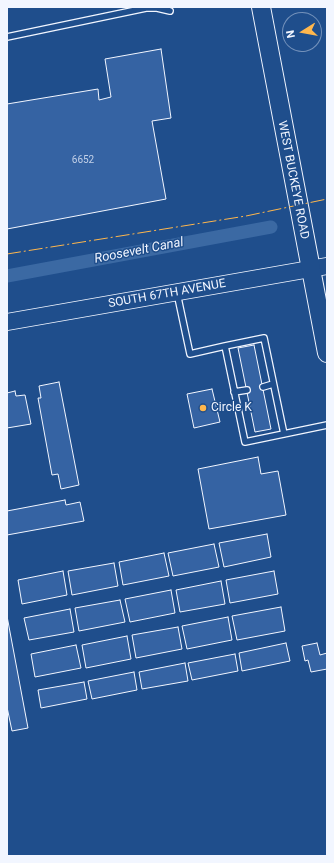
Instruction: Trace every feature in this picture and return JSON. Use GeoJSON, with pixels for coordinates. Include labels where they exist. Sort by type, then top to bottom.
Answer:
{"type":"FeatureCollection","features":[{"type":"Feature","properties":{"kind":"main road","name":"WEST BUCKEYE ROAD"},"geometry":{"type":"LineString","coordinates":[[261,7],[318,267],[327,353]]}},
{"type":"Feature","properties":{"kind":"main road","name":"SOUTH 67TH AVENUE"},"geometry":{"type":"LineString","coordinates":[[7,322],[318,267]]}},
{"type":"Feature","properties":{"kind":"lane"},"geometry":{"type":"LineString","coordinates":[[7,37],[146,8],[157,8],[170,11]]}},
{"type":"Feature","properties":{"kind":"lane"},"geometry":{"type":"LineString","coordinates":[[176,292],[190,354],[264,338],[284,434]]}},
{"type":"Feature","properties":{"kind":"lane"},"geometry":{"type":"LineString","coordinates":[[225,346],[245,442],[327,425]]}},
{"type":"Feature","properties":{"kind":"lane"},"geometry":{"type":"LineString","coordinates":[[263,387],[273,384]]}},
{"type":"Feature","properties":{"kind":"lane"},"geometry":{"type":"LineString","coordinates":[[234,392],[247,390]]}},
{"type":"Feature","properties":{"kind":"building"},"geometry":{"type":"Polygon","coordinates":[[[161,49],[171,118],[152,121],[166,199],[7,229],[7,104],[98,89],[99,100],[111,97],[105,59],[161,49]]]}},
{"type":"Feature","properties":{"kind":"building","name":"Circle K"},"geometry":{"type":"Polygon","coordinates":[[[254,345],[271,429],[255,432],[238,348],[254,345]]]}},
{"type":"Feature","properties":{"kind":"building"},"geometry":{"type":"Polygon","coordinates":[[[59,382],[79,485],[61,489],[58,474],[52,475],[38,398],[41,398],[39,386],[59,382]]]}},
{"type":"Feature","properties":{"kind":"building","name":"Circle K"},"geometry":{"type":"Polygon","coordinates":[[[212,389],[220,422],[194,428],[187,394],[212,389]]]}},
{"type":"Feature","properties":{"kind":"building"},"geometry":{"type":"Polygon","coordinates":[[[15,391],[16,396],[25,395],[31,424],[7,428],[7,393],[15,391]]]}},
{"type":"Feature","properties":{"kind":"building"},"geometry":{"type":"Polygon","coordinates":[[[258,457],[261,474],[278,471],[286,515],[209,529],[198,469],[258,457]]]}},
{"type":"Feature","properties":{"kind":"building"},"geometry":{"type":"Polygon","coordinates":[[[65,500],[66,505],[80,502],[84,521],[7,535],[7,511],[65,500]]]}},
{"type":"Feature","properties":{"kind":"building"},"geometry":{"type":"Polygon","coordinates":[[[267,534],[271,557],[224,567],[219,543],[267,534]]]}},
{"type":"Feature","properties":{"kind":"building"},"geometry":{"type":"Polygon","coordinates":[[[214,544],[219,567],[173,576],[168,553],[214,544]]]}},
{"type":"Feature","properties":{"kind":"building"},"geometry":{"type":"Polygon","coordinates":[[[164,553],[169,576],[123,585],[119,562],[164,553]]]}},
{"type":"Feature","properties":{"kind":"building"},"geometry":{"type":"Polygon","coordinates":[[[114,563],[118,586],[72,595],[68,571],[114,563]]]}},
{"type":"Feature","properties":{"kind":"building"},"geometry":{"type":"Polygon","coordinates":[[[63,571],[67,595],[22,604],[18,580],[63,571]]]}},
{"type":"Feature","properties":{"kind":"building"},"geometry":{"type":"Polygon","coordinates":[[[274,571],[278,594],[230,603],[226,580],[274,571]]]}},
{"type":"Feature","properties":{"kind":"building"},"geometry":{"type":"Polygon","coordinates":[[[221,581],[225,604],[180,612],[176,590],[221,581]]]}},
{"type":"Feature","properties":{"kind":"building"},"geometry":{"type":"Polygon","coordinates":[[[171,590],[175,613],[130,622],[125,599],[171,590]]]}},
{"type":"Feature","properties":{"kind":"building"},"geometry":{"type":"Polygon","coordinates":[[[120,600],[125,622],[79,631],[75,608],[120,600]]]}},
{"type":"Feature","properties":{"kind":"building"},"geometry":{"type":"Polygon","coordinates":[[[281,607],[285,631],[237,640],[232,616],[281,607]]]}},
{"type":"Feature","properties":{"kind":"building"},"geometry":{"type":"Polygon","coordinates":[[[70,609],[74,632],[29,640],[24,618],[70,609]]]}},
{"type":"Feature","properties":{"kind":"building"},"geometry":{"type":"Polygon","coordinates":[[[7,616],[28,728],[12,731],[7,707],[7,616]]]}},
{"type":"Feature","properties":{"kind":"building"},"geometry":{"type":"Polygon","coordinates":[[[228,617],[232,640],[187,649],[182,626],[228,617]]]}},
{"type":"Feature","properties":{"kind":"building"},"geometry":{"type":"Polygon","coordinates":[[[178,627],[182,649],[136,658],[132,635],[178,627]]]}},
{"type":"Feature","properties":{"kind":"building"},"geometry":{"type":"Polygon","coordinates":[[[127,636],[131,659],[86,668],[82,645],[127,636]]]}},
{"type":"Feature","properties":{"kind":"building"},"geometry":{"type":"Polygon","coordinates":[[[286,643],[290,661],[242,671],[239,653],[286,643]]]}},
{"type":"Feature","properties":{"kind":"building"},"geometry":{"type":"Polygon","coordinates":[[[317,643],[320,655],[327,653],[327,669],[311,672],[308,660],[305,661],[302,646],[317,643]]]}},
{"type":"Feature","properties":{"kind":"building"},"geometry":{"type":"Polygon","coordinates":[[[76,645],[81,668],[35,677],[31,654],[76,645]]]}},
{"type":"Feature","properties":{"kind":"building"},"geometry":{"type":"Polygon","coordinates":[[[235,654],[238,671],[192,680],[188,663],[235,654]]]}},
{"type":"Feature","properties":{"kind":"building"},"geometry":{"type":"Polygon","coordinates":[[[185,663],[188,681],[142,689],[139,672],[185,663]]]}},
{"type":"Feature","properties":{"kind":"building"},"geometry":{"type":"Polygon","coordinates":[[[134,672],[137,690],[92,699],[88,681],[134,672]]]}},
{"type":"Feature","properties":{"kind":"building"},"geometry":{"type":"Polygon","coordinates":[[[84,682],[87,699],[41,708],[38,690],[84,682]]]}},
{"type":"Feature","properties":{"kind":"waterway","name":"Roosevelt Canal"},"geometry":{"type":"LineString","coordinates":[[7,276],[271,227]]}},
{"type":"Feature","properties":{"kind":"power"},"geometry":{"type":"LineString","coordinates":[[7,254],[246,216],[327,199]]}},
{"type":"Feature","properties":{"kind":"place","name":"Circle K"},"geometry":{"type":"Point","coordinates":[203,408]}}]}
